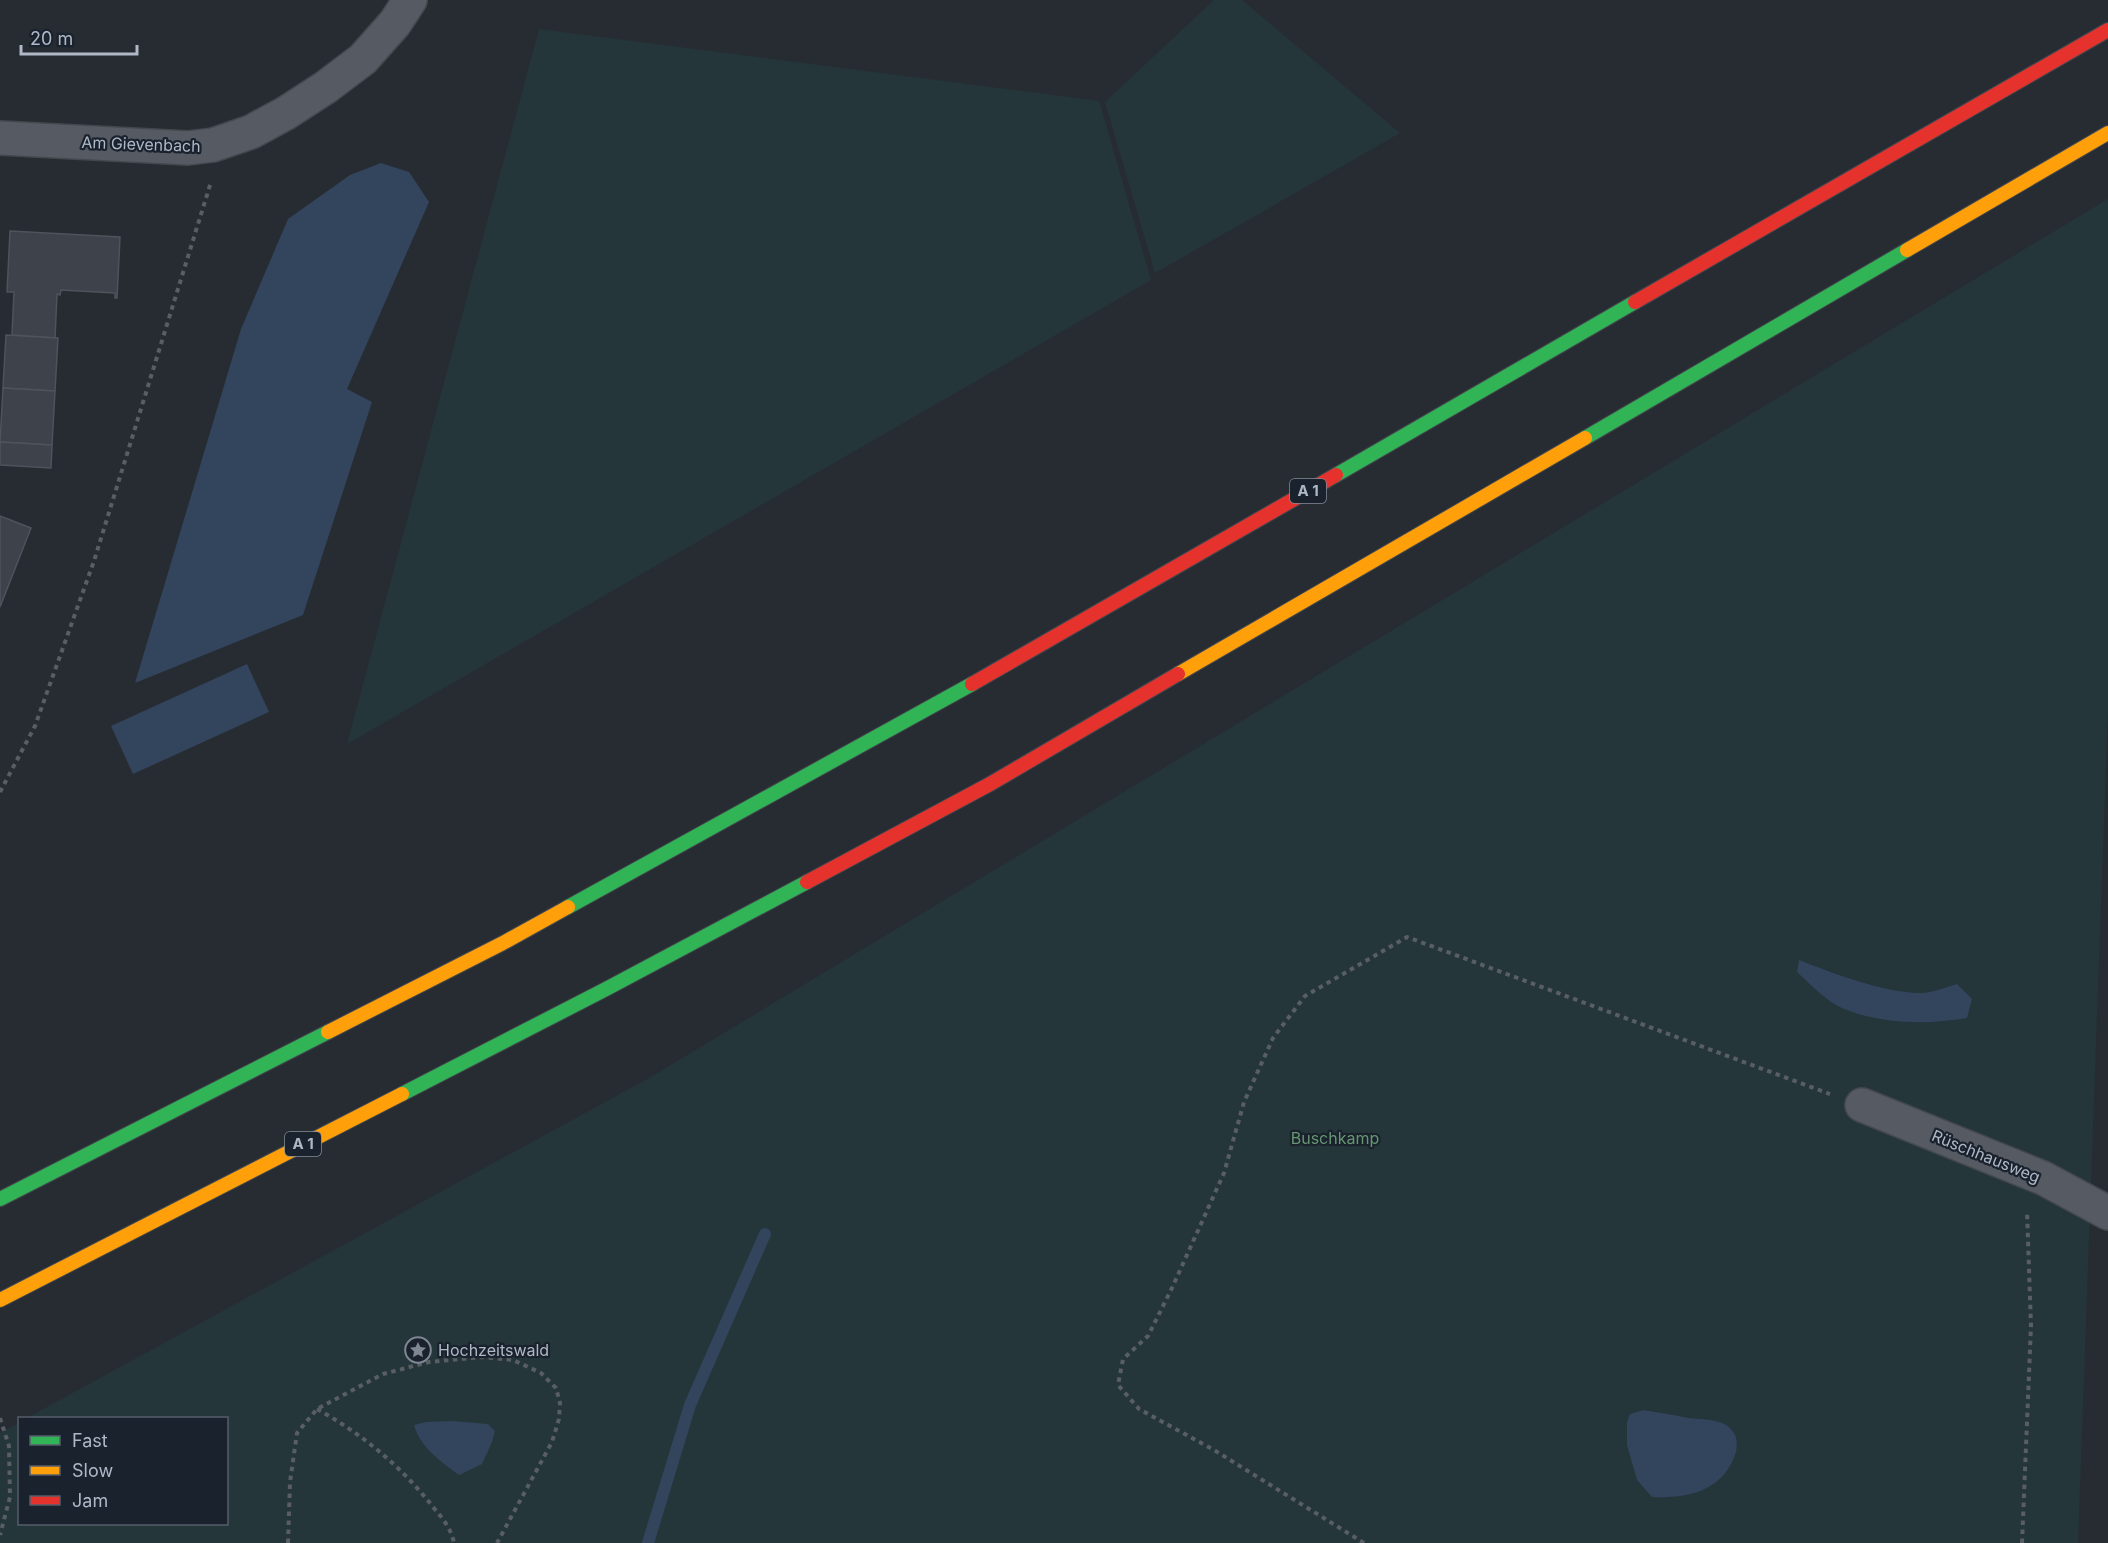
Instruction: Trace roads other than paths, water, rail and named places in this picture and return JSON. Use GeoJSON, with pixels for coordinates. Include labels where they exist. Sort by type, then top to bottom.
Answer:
{"type":"FeatureCollection","features":[{"type":"Feature","properties":{"kind":"highway","name":"A 1"},"geometry":{"type":"LineString","coordinates":[[0,1199],[502,943],[906,722],[2108,30]]}},
{"type":"Feature","properties":{"kind":"highway","name":"A 1"},"geometry":{"type":"LineString","coordinates":[[0,1300],[606,989],[990,784],[2108,133]]}},
{"type":"Feature","properties":{"kind":"street","name":"Am Gievenbach"},"geometry":{"type":"LineString","coordinates":[[0,138],[188,147],[213,146],[251,132],[326,87],[363,59],[395,23],[410,0]]}},
{"type":"Feature","properties":{"kind":"street","name":"Rüschhausweg"},"geometry":{"type":"LineString","coordinates":[[1862,1106],[2043,1178],[2108,1213]]}},
{"type":"Feature","properties":{"kind":"water"},"geometry":{"type":"Polygon","coordinates":[[[381,163],[409,172],[429,202],[347,389],[372,402],[303,615],[135,683],[241,329],[288,219],[350,175],[381,163]]]}},
{"type":"Feature","properties":{"kind":"water"},"geometry":{"type":"Polygon","coordinates":[[[247,664],[269,712],[133,774],[111,726],[247,664]]]}},
{"type":"Feature","properties":{"kind":"water"},"geometry":{"type":"Polygon","coordinates":[[[1799,960],[1891,990],[1920,993],[1957,984],[1972,999],[1967,1018],[1936,1022],[1905,1022],[1874,1018],[1844,1009],[1825,997],[1797,972],[1799,960]]]}},
{"type":"Feature","properties":{"kind":"water"},"geometry":{"type":"Polygon","coordinates":[[[1643,1410],[1714,1421],[1730,1428],[1737,1444],[1736,1453],[1728,1470],[1715,1483],[1701,1491],[1676,1496],[1652,1497],[1637,1480],[1627,1445],[1627,1422],[1630,1414],[1643,1410]]]}},
{"type":"Feature","properties":{"kind":"water"},"geometry":{"type":"Polygon","coordinates":[[[452,1421],[488,1424],[495,1431],[482,1464],[459,1475],[426,1447],[414,1425],[452,1421]]]}},
{"type":"Feature","properties":{"kind":"waterway"},"geometry":{"type":"LineString","coordinates":[[648,1543],[690,1405],[765,1234]]}},
{"type":"Feature","properties":{"kind":"place","name":"Hochzeitswald"},"geometry":{"type":"Point","coordinates":[418,1350]}},
{"type":"Feature","properties":{"kind":"park label","name":"Buschkamp"},"geometry":{"type":"Point","coordinates":[1335,1138]}}]}
